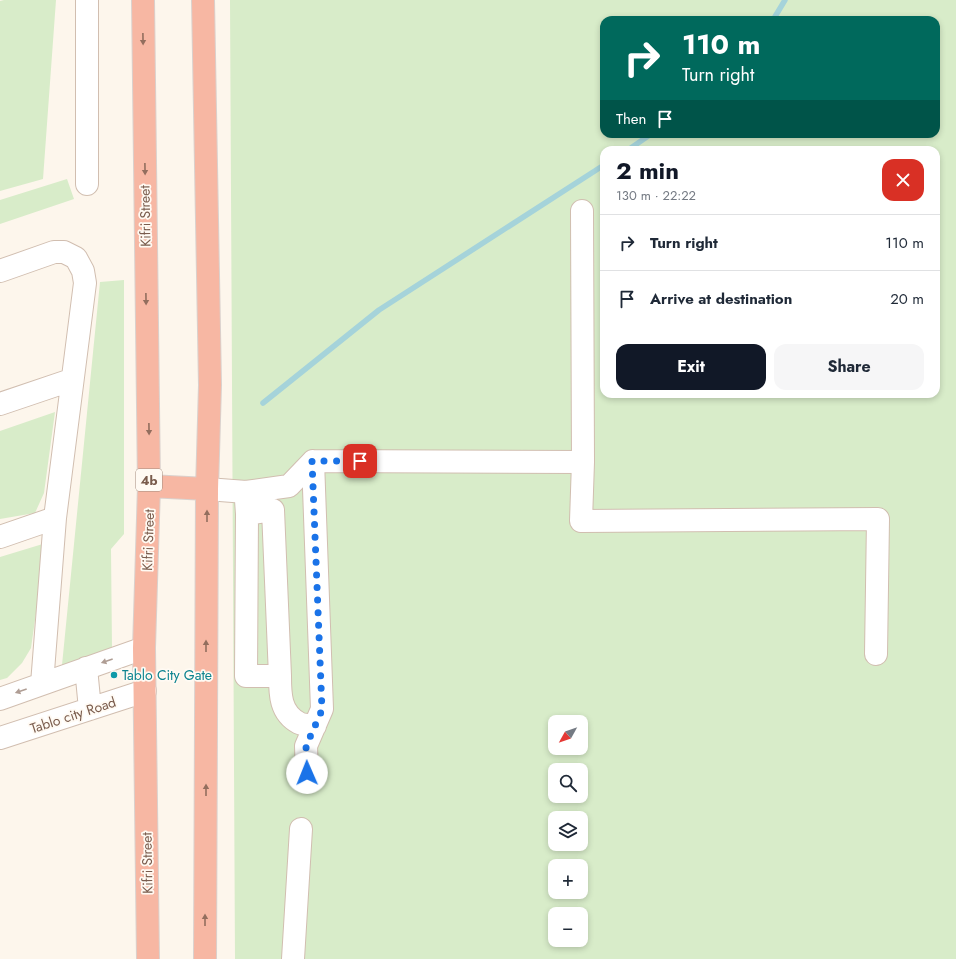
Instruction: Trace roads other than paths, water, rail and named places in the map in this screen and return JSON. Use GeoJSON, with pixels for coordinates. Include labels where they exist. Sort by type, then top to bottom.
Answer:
{"type":"FeatureCollection","features":[{"type":"Feature","properties":{"kind":"highway","name":"Kifri Street"},"geometry":{"type":"LineString","coordinates":[[143,0],[150,486],[144,648],[148,959]]}},
{"type":"Feature","properties":{"kind":"highway"},"geometry":{"type":"LineString","coordinates":[[203,0],[210,385],[207,489],[205,959]]}},
{"type":"Feature","properties":{"kind":"highway"},"geometry":{"type":"LineString","coordinates":[[150,486],[207,489]]}},
{"type":"Feature","properties":{"kind":"street"},"geometry":{"type":"LineString","coordinates":[[87,0],[87,184]]}},
{"type":"Feature","properties":{"kind":"street"},"geometry":{"type":"LineString","coordinates":[[582,211],[583,462],[581,521],[878,519],[876,654]]}},
{"type":"Feature","properties":{"kind":"street"},"geometry":{"type":"LineString","coordinates":[[0,271],[54,252],[64,252],[76,258],[83,270],[85,283],[71,380],[55,518],[42,684]]}},
{"type":"Feature","properties":{"kind":"street"},"geometry":{"type":"LineString","coordinates":[[0,404],[71,380]]}},
{"type":"Feature","properties":{"kind":"street"},"geometry":{"type":"LineString","coordinates":[[247,503],[289,486],[312,461],[583,462]]}},
{"type":"Feature","properties":{"kind":"street"},"geometry":{"type":"LineString","coordinates":[[307,773],[306,746],[322,710],[312,461]]}},
{"type":"Feature","properties":{"kind":"street"},"geometry":{"type":"LineString","coordinates":[[207,489],[247,503],[273,510],[280,696],[284,708],[291,717],[300,723],[315,726]]}},
{"type":"Feature","properties":{"kind":"street"},"geometry":{"type":"LineString","coordinates":[[247,503],[246,676],[280,676]]}},
{"type":"Feature","properties":{"kind":"street"},"geometry":{"type":"LineString","coordinates":[[0,537],[55,518]]}},
{"type":"Feature","properties":{"kind":"street"},"geometry":{"type":"LineString","coordinates":[[0,699],[144,648]]}},
{"type":"Feature","properties":{"kind":"street"},"geometry":{"type":"LineString","coordinates":[[86,668],[90,709]]}},
{"type":"Feature","properties":{"kind":"street","name":"Tablo city Road"},"geometry":{"type":"LineString","coordinates":[[0,738],[145,691]]}},
{"type":"Feature","properties":{"kind":"street"},"geometry":{"type":"LineString","coordinates":[[293,959],[301,829]]}},
{"type":"Feature","properties":{"kind":"waterway"},"geometry":{"type":"LineString","coordinates":[[775,16],[785,0]]}},
{"type":"Feature","properties":{"kind":"waterway"},"geometry":{"type":"LineString","coordinates":[[634,146],[645,138]]}},
{"type":"Feature","properties":{"kind":"waterway"},"geometry":{"type":"LineString","coordinates":[[263,403],[379,310],[600,168]]}},
{"type":"Feature","properties":{"kind":"place","name":"Tablo City Gate"},"geometry":{"type":"Point","coordinates":[114,675]}}]}
